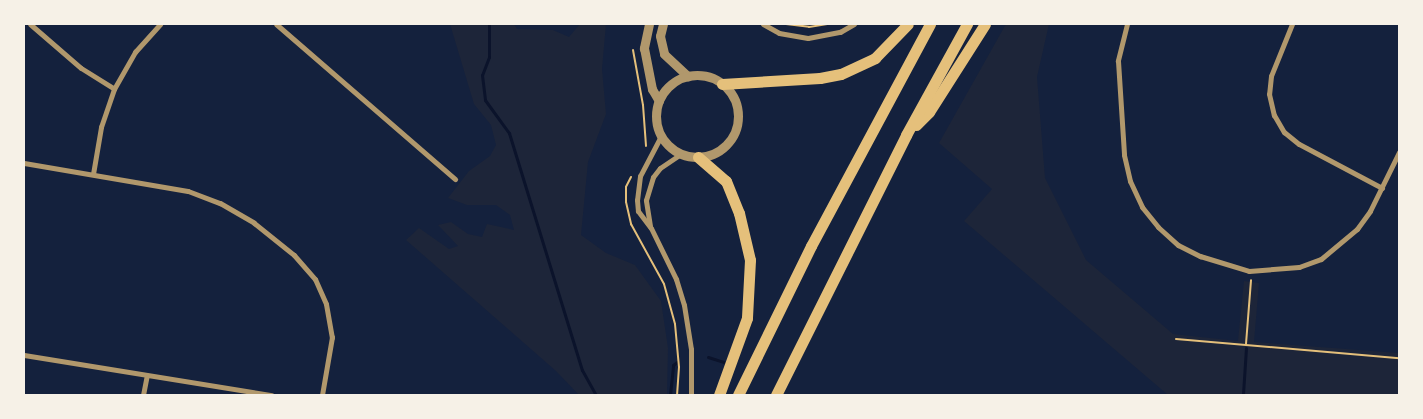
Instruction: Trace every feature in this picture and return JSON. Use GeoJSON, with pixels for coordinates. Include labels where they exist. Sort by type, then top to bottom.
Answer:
{"type":"FeatureCollection","features":[{"type":"Feature","properties":{"kind":"highway"},"geometry":{"type":"LineString","coordinates":[[722,84],[820,78],[841,74],[875,58],[908,24]]}},
{"type":"Feature","properties":{"kind":"highway"},"geometry":{"type":"LineString","coordinates":[[738,395],[815,238],[930,24]]}},
{"type":"Feature","properties":{"kind":"highway"},"geometry":{"type":"LineString","coordinates":[[776,395],[906,135],[967,24]]}},
{"type":"Feature","properties":{"kind":"highway"},"geometry":{"type":"LineString","coordinates":[[906,135],[929,112],[985,24]]}},
{"type":"Feature","properties":{"kind":"highway"},"geometry":{"type":"LineString","coordinates":[[698,157],[726,181],[739,213],[750,260],[747,318],[720,395]]}},
{"type":"Feature","properties":{"kind":"street"},"geometry":{"type":"LineString","coordinates":[[30,24],[81,68],[114,89]]}},
{"type":"Feature","properties":{"kind":"street"},"geometry":{"type":"LineString","coordinates":[[93,174],[101,127],[114,89],[135,52],[160,24]]}},
{"type":"Feature","properties":{"kind":"street"},"geometry":{"type":"LineString","coordinates":[[276,24],[455,179]]}},
{"type":"Feature","properties":{"kind":"street"},"geometry":{"type":"LineString","coordinates":[[649,24],[644,48],[652,89],[659,101]]}},
{"type":"Feature","properties":{"kind":"street"},"geometry":{"type":"LineString","coordinates":[[663,24],[660,36],[664,54],[688,76]]}},
{"type":"Feature","properties":{"kind":"street"},"geometry":{"type":"LineString","coordinates":[[763,24],[779,33],[808,38],[840,32],[854,24]]}},
{"type":"Feature","properties":{"kind":"street"},"geometry":{"type":"LineString","coordinates":[[1126,24],[1118,61],[1124,155],[1130,181],[1142,207],[1178,245],[1200,256],[1249,271],[1299,267],[1321,259],[1358,229],[1382,188],[1399,152]]}},
{"type":"Feature","properties":{"kind":"street"},"geometry":{"type":"LineString","coordinates":[[1292,24],[1271,76],[1269,94],[1274,115],[1284,132],[1299,144],[1382,188]]}},
{"type":"Feature","properties":{"kind":"street"},"geometry":{"type":"LineString","coordinates":[[700,75],[722,84],[737,107],[734,134],[720,151],[698,157],[681,154],[661,136],[656,113],[659,101],[670,85],[688,76],[700,75]]}},
{"type":"Feature","properties":{"kind":"street"},"geometry":{"type":"LineString","coordinates":[[661,136],[637,188],[638,211],[651,228],[676,278],[690,329],[691,395]]}},
{"type":"Feature","properties":{"kind":"street"},"geometry":{"type":"LineString","coordinates":[[651,228],[646,200],[649,188],[660,168],[681,154]]}},
{"type":"Feature","properties":{"kind":"street"},"geometry":{"type":"LineString","coordinates":[[24,163],[188,191],[220,203],[254,223],[294,255],[315,279],[326,304],[332,337],[322,395]]}},
{"type":"Feature","properties":{"kind":"street"},"geometry":{"type":"LineString","coordinates":[[24,355],[272,395]]}},
{"type":"Feature","properties":{"kind":"street"},"geometry":{"type":"LineString","coordinates":[[143,395],[147,375]]}},
{"type":"Feature","properties":{"kind":"path"},"geometry":{"type":"LineString","coordinates":[[786,24],[809,27],[829,24]]}},
{"type":"Feature","properties":{"kind":"path"},"geometry":{"type":"LineString","coordinates":[[1246,344],[1252,282],[1249,271]]}},
{"type":"Feature","properties":{"kind":"path"},"geometry":{"type":"LineString","coordinates":[[1176,339],[1399,358]]}},
{"type":"Feature","properties":{"kind":"shaded area"},"geometry":{"type":"Polygon","coordinates":[[[450,24],[514,24],[517,29],[553,30],[569,37],[580,24],[606,24],[602,69],[606,114],[588,162],[581,235],[606,253],[635,265],[661,301],[668,348],[667,395],[579,395],[556,371],[406,240],[419,228],[449,249],[458,246],[438,225],[451,222],[468,234],[482,237],[487,224],[514,230],[510,215],[496,205],[467,205],[448,198],[469,171],[490,156],[496,145],[491,125],[474,104],[450,24]]]}},
{"type":"Feature","properties":{"kind":"shaded area"},"geometry":{"type":"Polygon","coordinates":[[[1006,24],[1049,24],[1037,77],[1045,178],[1086,260],[1173,334],[1238,341],[1244,281],[1259,283],[1254,342],[1399,353],[1399,395],[1168,395],[964,221],[992,189],[939,143],[1006,24]]]}},
{"type":"Feature","properties":{"kind":"waterway"},"geometry":{"type":"LineString","coordinates":[[489,24],[489,57],[482,75],[485,100],[509,133],[582,370],[596,395]]}},
{"type":"Feature","properties":{"kind":"waterway"},"geometry":{"type":"LineString","coordinates":[[1243,394],[1246,348]]}},
{"type":"Feature","properties":{"kind":"waterway"},"geometry":{"type":"LineString","coordinates":[[708,357],[723,362]]}},
{"type":"Feature","properties":{"kind":"waterway"},"geometry":{"type":"LineString","coordinates":[[670,395],[673,365],[677,362]]}},
{"type":"Feature","properties":{"kind":"waterway"},"geometry":{"type":"LineString","coordinates":[[1215,395],[1254,395]]}}]}
